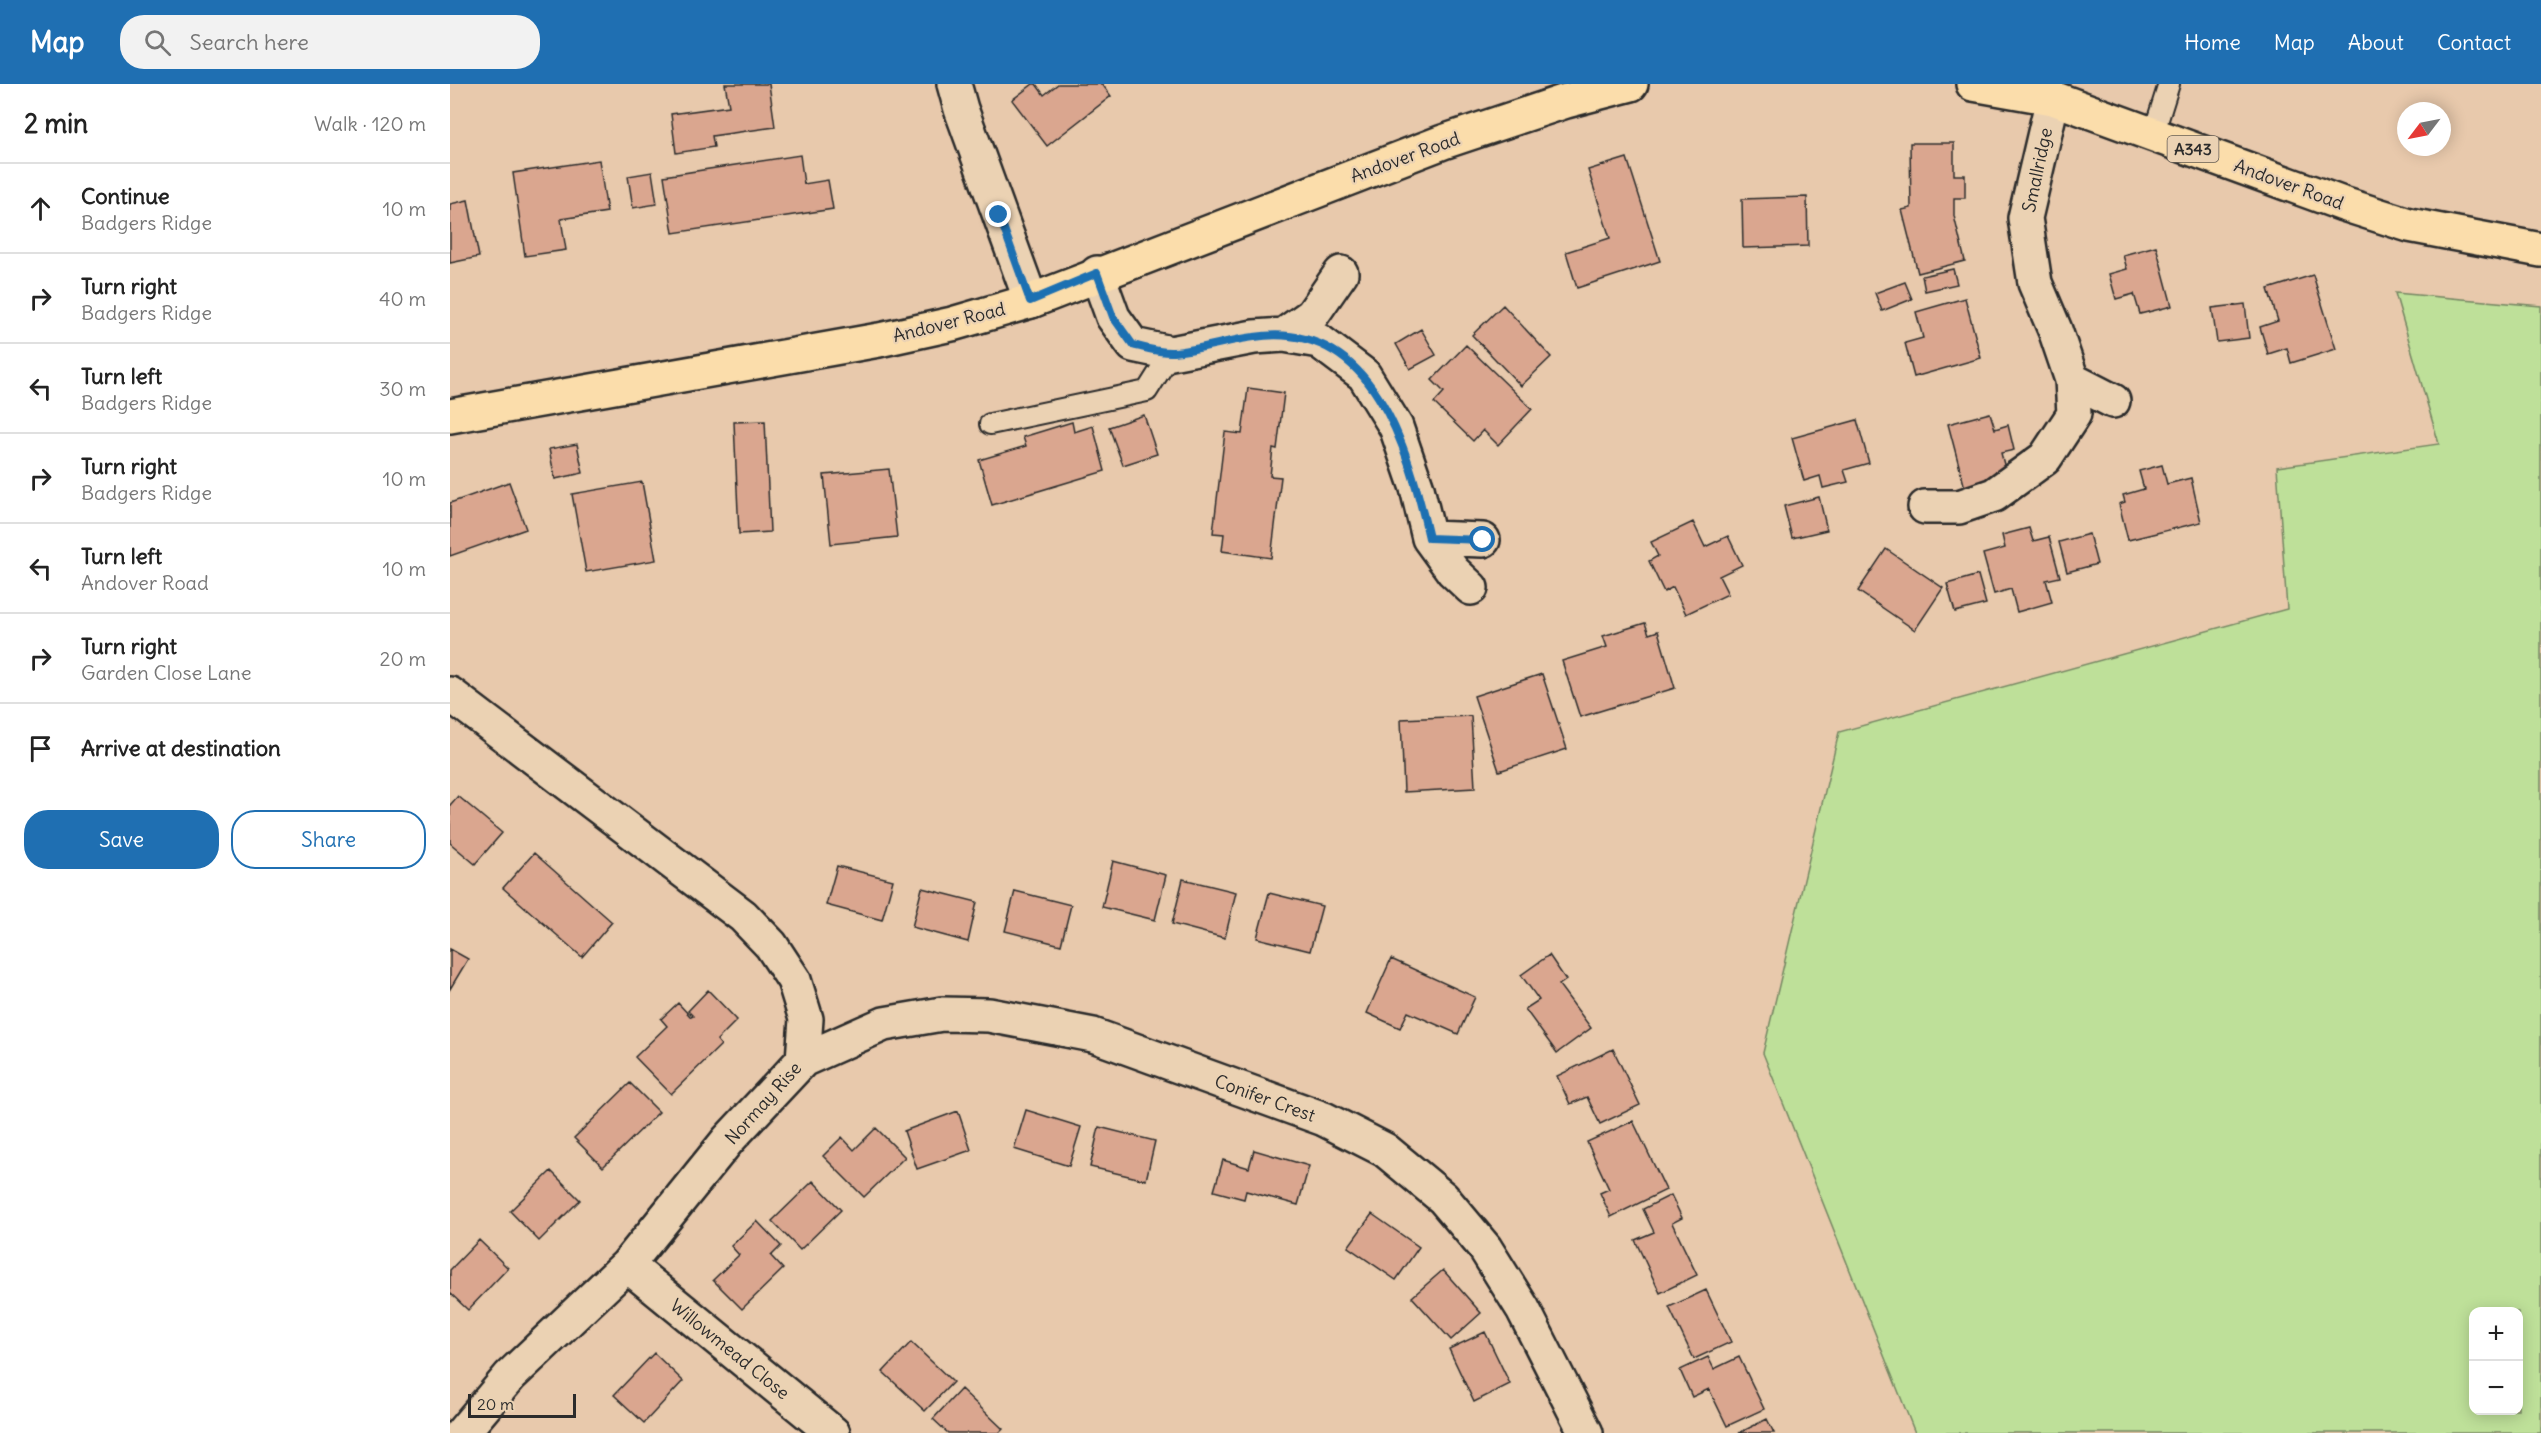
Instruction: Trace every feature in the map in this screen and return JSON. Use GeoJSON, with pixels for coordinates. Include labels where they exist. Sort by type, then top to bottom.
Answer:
{"type":"FeatureCollection","features":[{"type":"Feature","properties":{"kind":"main road","name":"Andover Road"},"geometry":{"type":"LineString","coordinates":[[450,416],[879,340],[952,324],[1030,301],[1097,273],[1443,142],[1566,101],[1631,84]]}},
{"type":"Feature","properties":{"kind":"main road","name":"Andover Road"},"geometry":{"type":"LineString","coordinates":[[1973,84],[2053,98],[2343,204],[2409,225],[2541,250]]}},
{"type":"Feature","properties":{"kind":"street"},"geometry":{"type":"LineString","coordinates":[[954,84],[1030,301]]}},
{"type":"Feature","properties":{"kind":"street","name":"Smallridge"},"geometry":{"type":"LineString","coordinates":[[1925,507],[1959,507],[1994,495],[2045,458],[2074,414],[2072,380],[2055,330],[2035,283],[2025,218],[2053,98]]}},
{"type":"Feature","properties":{"kind":"street"},"geometry":{"type":"LineString","coordinates":[[1097,273],[1113,317],[1133,345],[1171,353],[1254,337],[1284,335],[1319,341],[1364,375],[1396,427],[1417,488],[1429,538],[1453,570],[1471,588]]}},
{"type":"Feature","properties":{"kind":"street"},"geometry":{"type":"LineString","coordinates":[[1284,335],[1312,315],[1341,273]]}},
{"type":"Feature","properties":{"kind":"street"},"geometry":{"type":"LineString","coordinates":[[2072,380],[2114,401]]}},
{"type":"Feature","properties":{"kind":"street"},"geometry":{"type":"LineString","coordinates":[[1429,538],[1483,540]]}},
{"type":"Feature","properties":{"kind":"street","name":"Normay Rise"},"geometry":{"type":"LineString","coordinates":[[450,694],[743,916],[771,945],[794,980],[806,1018],[803,1060],[728,1140],[627,1265],[510,1376],[462,1433]]}},
{"type":"Feature","properties":{"kind":"street","name":"Conifer Crest"},"geometry":{"type":"LineString","coordinates":[[803,1060],[884,1024],[942,1014],[989,1016],[1093,1035],[1324,1119],[1385,1150],[1443,1198],[1485,1248],[1523,1309],[1586,1433]]}},
{"type":"Feature","properties":{"kind":"street","name":"Willowmead Close"},"geometry":{"type":"LineString","coordinates":[[627,1265],[833,1433]]}},
{"type":"Feature","properties":{"kind":"lane"},"geometry":{"type":"LineString","coordinates":[[2153,135],[2169,84]]}},
{"type":"Feature","properties":{"kind":"lane"},"geometry":{"type":"LineString","coordinates":[[990,424],[1147,391],[1171,353]]}},
{"type":"Feature","properties":{"kind":"green space"},"geometry":{"type":"Polygon","coordinates":[[[2395,293],[2541,306],[2541,1433],[1915,1433],[1763,1053],[1839,732],[2287,609],[2277,467],[2439,444],[2395,293]]]}},
{"type":"Feature","properties":{"kind":"building"},"geometry":{"type":"Polygon","coordinates":[[[725,84],[769,84],[775,127],[712,136],[714,147],[676,153],[671,114],[729,106],[725,84]]]}},
{"type":"Feature","properties":{"kind":"building"},"geometry":{"type":"Polygon","coordinates":[[[1036,84],[1044,95],[1058,84],[1102,84],[1111,96],[1047,146],[1012,100],[1036,84]]]}},
{"type":"Feature","properties":{"kind":"building"},"geometry":{"type":"Polygon","coordinates":[[[1910,143],[1954,143],[1954,175],[1965,175],[1965,198],[1954,198],[1954,216],[1965,261],[1918,273],[1902,210],[1911,208],[1910,143]]]}},
{"type":"Feature","properties":{"kind":"building"},"geometry":{"type":"Polygon","coordinates":[[[800,155],[804,184],[828,180],[833,209],[673,233],[664,176],[800,155]]]}},
{"type":"Feature","properties":{"kind":"building"},"geometry":{"type":"Polygon","coordinates":[[[1627,158],[1660,261],[1577,288],[1566,252],[1610,238],[1588,170],[1627,158]]]}},
{"type":"Feature","properties":{"kind":"building"},"geometry":{"type":"Polygon","coordinates":[[[599,160],[607,212],[561,219],[566,250],[525,256],[513,173],[599,160]]]}},
{"type":"Feature","properties":{"kind":"building"},"geometry":{"type":"Polygon","coordinates":[[[652,172],[657,204],[633,208],[628,176],[652,172]]]}},
{"type":"Feature","properties":{"kind":"building"},"geometry":{"type":"Polygon","coordinates":[[[1807,197],[1808,246],[1743,248],[1742,199],[1807,197]]]}},
{"type":"Feature","properties":{"kind":"building"},"geometry":{"type":"Polygon","coordinates":[[[468,200],[479,257],[450,263],[450,204],[468,200]]]}},
{"type":"Feature","properties":{"kind":"building"},"geometry":{"type":"Polygon","coordinates":[[[2156,246],[2172,306],[2140,314],[2134,294],[2116,299],[2109,274],[2127,269],[2123,255],[2156,246]]]}},
{"type":"Feature","properties":{"kind":"building"},"geometry":{"type":"Polygon","coordinates":[[[1953,269],[1957,284],[1925,291],[1922,276],[1953,269]]]}},
{"type":"Feature","properties":{"kind":"building"},"geometry":{"type":"Polygon","coordinates":[[[2313,275],[2336,349],[2291,363],[2287,348],[2268,354],[2260,327],[2278,321],[2268,289],[2313,275]]]}},
{"type":"Feature","properties":{"kind":"building"},"geometry":{"type":"Polygon","coordinates":[[[1905,282],[1912,299],[1882,311],[1875,293],[1905,282]]]}},
{"type":"Feature","properties":{"kind":"building"},"geometry":{"type":"Polygon","coordinates":[[[1965,298],[1981,358],[1914,377],[1905,343],[1923,338],[1916,312],[1965,298]]]}},
{"type":"Feature","properties":{"kind":"building"},"geometry":{"type":"Polygon","coordinates":[[[2245,304],[2249,338],[2217,342],[2212,308],[2245,304]]]}},
{"type":"Feature","properties":{"kind":"building"},"geometry":{"type":"Polygon","coordinates":[[[1503,305],[1551,357],[1521,386],[1472,335],[1503,305]]]}},
{"type":"Feature","properties":{"kind":"building"},"geometry":{"type":"Polygon","coordinates":[[[1421,329],[1436,355],[1410,369],[1396,344],[1421,329]]]}},
{"type":"Feature","properties":{"kind":"building"},"geometry":{"type":"Polygon","coordinates":[[[1466,345],[1532,409],[1498,445],[1483,430],[1473,441],[1434,403],[1444,392],[1432,380],[1466,345]]]}},
{"type":"Feature","properties":{"kind":"building"},"geometry":{"type":"Polygon","coordinates":[[[1248,388],[1284,393],[1277,449],[1273,448],[1270,476],[1281,477],[1271,558],[1222,551],[1224,534],[1213,533],[1225,432],[1242,434],[1248,388]]]}},
{"type":"Feature","properties":{"kind":"building"},"geometry":{"type":"Polygon","coordinates":[[[1990,413],[1995,429],[2008,425],[2014,450],[2001,453],[2008,480],[1966,492],[1948,424],[1990,413]]]}},
{"type":"Feature","properties":{"kind":"building"},"geometry":{"type":"Polygon","coordinates":[[[1144,415],[1157,454],[1123,465],[1109,427],[1144,415]]]}},
{"type":"Feature","properties":{"kind":"building"},"geometry":{"type":"Polygon","coordinates":[[[1857,420],[1869,463],[1844,470],[1848,482],[1823,488],[1820,476],[1804,481],[1792,438],[1857,420]]]}},
{"type":"Feature","properties":{"kind":"building"},"geometry":{"type":"Polygon","coordinates":[[[765,421],[770,532],[739,534],[734,422],[765,421]]]}},
{"type":"Feature","properties":{"kind":"building"},"geometry":{"type":"Polygon","coordinates":[[[1072,422],[1074,432],[1093,426],[1105,471],[992,505],[979,460],[1026,446],[1023,437],[1072,422]]]}},
{"type":"Feature","properties":{"kind":"building"},"geometry":{"type":"Polygon","coordinates":[[[577,444],[583,473],[555,479],[549,449],[577,444]]]}},
{"type":"Feature","properties":{"kind":"building"},"geometry":{"type":"Polygon","coordinates":[[[2162,465],[2167,484],[2191,478],[2201,522],[2128,540],[2119,504],[2125,502],[2123,495],[2144,489],[2139,471],[2162,465]]]}},
{"type":"Feature","properties":{"kind":"building"},"geometry":{"type":"Polygon","coordinates":[[[889,469],[897,537],[831,544],[824,475],[889,469]]]}},
{"type":"Feature","properties":{"kind":"building"},"geometry":{"type":"Polygon","coordinates":[[[509,482],[526,529],[450,556],[450,503],[509,482]]]}},
{"type":"Feature","properties":{"kind":"building"},"geometry":{"type":"Polygon","coordinates":[[[642,482],[656,560],[586,572],[572,494],[642,482]]]}},
{"type":"Feature","properties":{"kind":"building"},"geometry":{"type":"Polygon","coordinates":[[[1819,497],[1827,530],[1792,538],[1784,506],[1819,497]]]}},
{"type":"Feature","properties":{"kind":"building"},"geometry":{"type":"Polygon","coordinates":[[[1693,522],[1705,547],[1728,536],[1742,565],[1719,576],[1728,594],[1686,614],[1673,587],[1664,592],[1649,561],[1658,556],[1651,542],[1693,522]]]}},
{"type":"Feature","properties":{"kind":"building"},"geometry":{"type":"Polygon","coordinates":[[[2029,528],[2033,541],[2049,537],[2060,577],[2046,580],[2052,602],[2017,612],[2011,589],[1994,594],[1983,554],[2005,548],[2002,535],[2029,528]]]}},
{"type":"Feature","properties":{"kind":"building"},"geometry":{"type":"Polygon","coordinates":[[[2089,534],[2097,564],[2067,572],[2059,542],[2089,534]]]}},
{"type":"Feature","properties":{"kind":"building"},"geometry":{"type":"Polygon","coordinates":[[[1886,549],[1943,588],[1915,630],[1858,591],[1886,549]]]}},
{"type":"Feature","properties":{"kind":"building"},"geometry":{"type":"Polygon","coordinates":[[[1978,575],[1986,604],[1955,612],[1947,584],[1978,575]]]}},
{"type":"Feature","properties":{"kind":"building"},"geometry":{"type":"Polygon","coordinates":[[[1645,623],[1649,634],[1658,631],[1675,688],[1580,717],[1562,661],[1607,647],[1603,636],[1645,623]]]}},
{"type":"Feature","properties":{"kind":"building"},"geometry":{"type":"Polygon","coordinates":[[[1542,674],[1567,749],[1499,771],[1474,696],[1542,674]]]}},
{"type":"Feature","properties":{"kind":"building"},"geometry":{"type":"Polygon","coordinates":[[[1471,716],[1475,788],[1404,792],[1401,719],[1471,716]]]}},
{"type":"Feature","properties":{"kind":"building"},"geometry":{"type":"Polygon","coordinates":[[[458,796],[502,833],[475,864],[450,843],[450,805],[458,796]]]}},
{"type":"Feature","properties":{"kind":"building"},"geometry":{"type":"Polygon","coordinates":[[[534,853],[612,922],[582,957],[503,888],[534,853]]]}},
{"type":"Feature","properties":{"kind":"building"},"geometry":{"type":"Polygon","coordinates":[[[1113,861],[1166,875],[1155,920],[1102,907],[1113,861]]]}},
{"type":"Feature","properties":{"kind":"building"},"geometry":{"type":"Polygon","coordinates":[[[837,866],[893,880],[882,920],[826,905],[837,866]]]}},
{"type":"Feature","properties":{"kind":"building"},"geometry":{"type":"Polygon","coordinates":[[[1183,879],[1236,892],[1225,938],[1172,924],[1183,879]]]}},
{"type":"Feature","properties":{"kind":"building"},"geometry":{"type":"Polygon","coordinates":[[[922,888],[977,902],[968,942],[912,927],[922,888]]]}},
{"type":"Feature","properties":{"kind":"building"},"geometry":{"type":"Polygon","coordinates":[[[1015,891],[1071,905],[1061,945],[1005,931],[1015,891]]]}},
{"type":"Feature","properties":{"kind":"building"},"geometry":{"type":"Polygon","coordinates":[[[1269,893],[1322,906],[1310,951],[1257,938],[1269,893]]]}},
{"type":"Feature","properties":{"kind":"building"},"geometry":{"type":"Polygon","coordinates":[[[450,949],[468,959],[450,989],[450,949]]]}},
{"type":"Feature","properties":{"kind":"building"},"geometry":{"type":"Polygon","coordinates":[[[1549,955],[1566,980],[1559,985],[1591,1028],[1557,1053],[1525,1009],[1539,1000],[1521,975],[1549,955]]]}},
{"type":"Feature","properties":{"kind":"building"},"geometry":{"type":"Polygon","coordinates":[[[1391,959],[1475,997],[1458,1034],[1408,1012],[1400,1028],[1367,1013],[1391,959]]]}},
{"type":"Feature","properties":{"kind":"building"},"geometry":{"type":"Polygon","coordinates":[[[708,990],[737,1020],[717,1040],[721,1045],[671,1094],[635,1057],[667,1026],[661,1019],[678,1003],[691,1017],[693,1016],[688,1011],[708,990]]]}},
{"type":"Feature","properties":{"kind":"building"},"geometry":{"type":"Polygon","coordinates":[[[1613,1049],[1640,1105],[1600,1124],[1587,1097],[1570,1104],[1557,1076],[1613,1049]]]}},
{"type":"Feature","properties":{"kind":"building"},"geometry":{"type":"Polygon","coordinates":[[[630,1083],[659,1112],[603,1167],[574,1138],[630,1083]]]}},
{"type":"Feature","properties":{"kind":"building"},"geometry":{"type":"Polygon","coordinates":[[[1026,1110],[1081,1127],[1069,1166],[1014,1149],[1026,1110]]]}},
{"type":"Feature","properties":{"kind":"building"},"geometry":{"type":"Polygon","coordinates":[[[958,1111],[971,1150],[917,1169],[904,1131],[958,1111]]]}},
{"type":"Feature","properties":{"kind":"building"},"geometry":{"type":"Polygon","coordinates":[[[1633,1121],[1666,1190],[1611,1217],[1600,1193],[1609,1189],[1587,1142],[1633,1121]]]}},
{"type":"Feature","properties":{"kind":"building"},"geometry":{"type":"Polygon","coordinates":[[[1099,1127],[1155,1141],[1146,1180],[1090,1167],[1099,1127]]]}},
{"type":"Feature","properties":{"kind":"building"},"geometry":{"type":"Polygon","coordinates":[[[876,1128],[905,1157],[864,1197],[823,1156],[842,1137],[854,1150],[876,1128]]]}},
{"type":"Feature","properties":{"kind":"building"},"geometry":{"type":"Polygon","coordinates":[[[1254,1150],[1309,1166],[1298,1205],[1246,1191],[1244,1199],[1214,1191],[1223,1160],[1249,1168],[1254,1150]]]}},
{"type":"Feature","properties":{"kind":"building"},"geometry":{"type":"Polygon","coordinates":[[[551,1171],[580,1200],[539,1241],[510,1211],[551,1171]]]}},
{"type":"Feature","properties":{"kind":"building"},"geometry":{"type":"Polygon","coordinates":[[[813,1181],[841,1210],[800,1250],[772,1221],[813,1181]]]}},
{"type":"Feature","properties":{"kind":"building"},"geometry":{"type":"Polygon","coordinates":[[[1671,1195],[1682,1218],[1672,1223],[1697,1275],[1660,1293],[1635,1240],[1654,1232],[1643,1209],[1671,1195]]]}},
{"type":"Feature","properties":{"kind":"building"},"geometry":{"type":"Polygon","coordinates":[[[1372,1214],[1419,1247],[1396,1280],[1348,1247],[1372,1214]]]}},
{"type":"Feature","properties":{"kind":"building"},"geometry":{"type":"Polygon","coordinates":[[[757,1221],[781,1246],[771,1256],[783,1269],[742,1309],[713,1280],[739,1255],[731,1246],[757,1221]]]}},
{"type":"Feature","properties":{"kind":"building"},"geometry":{"type":"Polygon","coordinates":[[[479,1240],[508,1268],[468,1310],[450,1293],[450,1270],[479,1240]]]}},
{"type":"Feature","properties":{"kind":"building"},"geometry":{"type":"Polygon","coordinates":[[[1443,1270],[1481,1313],[1451,1340],[1412,1297],[1443,1270]]]}},
{"type":"Feature","properties":{"kind":"building"},"geometry":{"type":"Polygon","coordinates":[[[1706,1290],[1731,1342],[1694,1359],[1669,1307],[1706,1290]]]}},
{"type":"Feature","properties":{"kind":"building"},"geometry":{"type":"Polygon","coordinates":[[[1485,1332],[1510,1384],[1474,1402],[1449,1349],[1485,1332]]]}},
{"type":"Feature","properties":{"kind":"building"},"geometry":{"type":"Polygon","coordinates":[[[911,1342],[953,1382],[925,1411],[883,1372],[911,1342]]]}},
{"type":"Feature","properties":{"kind":"building"},"geometry":{"type":"Polygon","coordinates":[[[654,1353],[683,1381],[644,1423],[614,1395],[654,1353]]]}},
{"type":"Feature","properties":{"kind":"building"},"geometry":{"type":"Polygon","coordinates":[[[1708,1357],[1714,1369],[1739,1357],[1764,1409],[1727,1426],[1709,1389],[1692,1397],[1680,1370],[1708,1357]]]}},
{"type":"Feature","properties":{"kind":"building"},"geometry":{"type":"Polygon","coordinates":[[[961,1389],[1003,1429],[999,1433],[948,1433],[933,1419],[961,1389]]]}},
{"type":"Feature","properties":{"kind":"building"},"geometry":{"type":"Polygon","coordinates":[[[1767,1419],[1774,1433],[1739,1433],[1767,1419]]]}},
{"type":"Feature","properties":{"kind":"route"},"geometry":{"type":"LineString","coordinates":[[999,215],[1030,301],[1097,273],[1113,317],[1133,345],[1171,353],[1254,337],[1284,335],[1319,341],[1364,375],[1396,427],[1417,488],[1429,538],[1483,540]]}}]}
